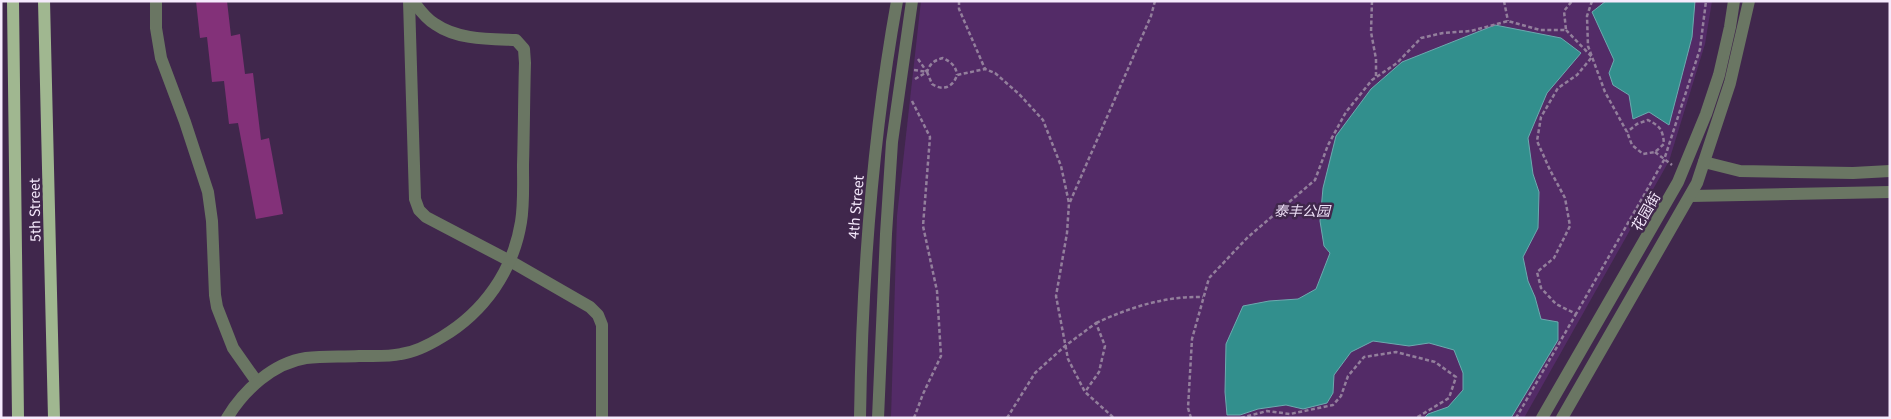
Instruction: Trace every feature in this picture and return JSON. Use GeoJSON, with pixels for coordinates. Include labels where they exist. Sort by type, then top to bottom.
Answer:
{"type":"FeatureCollection","features":[{"type":"Feature","properties":{"kind":"main road","name":"5th Street"},"geometry":{"type":"LineString","coordinates":[[13,1],[18,418]]}},
{"type":"Feature","properties":{"kind":"main road","name":"5th Street"},"geometry":{"type":"LineString","coordinates":[[44,1],[54,418]]}},
{"type":"Feature","properties":{"kind":"street"},"geometry":{"type":"LineString","coordinates":[[156,1],[156,28],[161,58],[208,192],[212,221],[214,295],[217,307],[233,348],[257,382]]}},
{"type":"Feature","properties":{"kind":"street"},"geometry":{"type":"LineString","coordinates":[[409,1],[415,199],[419,210],[426,217],[510,261],[590,307],[598,315],[602,325],[602,418]]}},
{"type":"Feature","properties":{"kind":"street"},"geometry":{"type":"LineString","coordinates":[[227,418],[237,403],[257,382],[276,369],[294,361],[306,358],[394,355],[410,353],[427,346],[446,335],[473,314],[492,292],[510,261],[521,222],[524,49],[516,40],[473,38],[450,32],[434,24],[413,1]]}},
{"type":"Feature","properties":{"kind":"street","name":"4th Street"},"geometry":{"type":"LineString","coordinates":[[860,418],[865,263],[886,60],[897,1]]}},
{"type":"Feature","properties":{"kind":"street"},"geometry":{"type":"LineString","coordinates":[[878,418],[892,142],[912,1]]}},
{"type":"Feature","properties":{"kind":"street","name":"花园街"},"geometry":{"type":"LineString","coordinates":[[1542,418],[1669,200],[1683,171],[1706,114],[1719,75],[1734,1]]}},
{"type":"Feature","properties":{"kind":"street"},"geometry":{"type":"LineString","coordinates":[[1562,418],[1690,196],[1704,162],[1730,82],[1749,1]]}},
{"type":"Feature","properties":{"kind":"street"},"geometry":{"type":"LineString","coordinates":[[1704,162],[1740,171],[1853,173],[1890,171]]}},
{"type":"Feature","properties":{"kind":"street"},"geometry":{"type":"LineString","coordinates":[[1690,196],[1890,192]]}},
{"type":"Feature","properties":{"kind":"path"},"geometry":{"type":"LineString","coordinates":[[958,1],[959,9],[985,69]]}},
{"type":"Feature","properties":{"kind":"path"},"geometry":{"type":"LineString","coordinates":[[1069,203],[1151,16],[1155,1]]}},
{"type":"Feature","properties":{"kind":"path"},"geometry":{"type":"LineString","coordinates":[[1372,1],[1371,32],[1376,59],[1376,77]]}},
{"type":"Feature","properties":{"kind":"path"},"geometry":{"type":"LineString","coordinates":[[1504,1],[1508,21]]}},
{"type":"Feature","properties":{"kind":"path"},"geometry":{"type":"LineString","coordinates":[[1572,1],[1564,11],[1566,30],[1592,57]]}},
{"type":"Feature","properties":{"kind":"path"},"geometry":{"type":"LineString","coordinates":[[1592,1],[1587,16],[1588,46],[1605,92],[1632,145],[1643,154],[1655,152],[1664,144],[1664,134],[1659,126],[1648,120],[1637,124],[1627,132]]}},
{"type":"Feature","properties":{"kind":"path"},"geometry":{"type":"LineString","coordinates":[[1516,418],[1664,160],[1700,49],[1706,1]]}},
{"type":"Feature","properties":{"kind":"path"},"geometry":{"type":"LineString","coordinates":[[1191,418],[1188,408],[1192,339],[1209,278],[1248,236],[1315,180],[1328,144],[1346,112],[1376,77],[1396,63],[1421,38],[1443,33],[1471,31],[1508,21],[1540,30],[1566,30]]}},
{"type":"Feature","properties":{"kind":"path"},"geometry":{"type":"LineString","coordinates":[[1576,314],[1556,304],[1541,288],[1537,272],[1554,258],[1570,226],[1565,198],[1537,141],[1541,117],[1558,88],[1577,75],[1592,57]]}},
{"type":"Feature","properties":{"kind":"path"},"geometry":{"type":"LineString","coordinates":[[914,80],[927,72],[934,61],[943,58],[954,66],[955,82],[948,88],[940,88],[932,84],[927,72]]}},
{"type":"Feature","properties":{"kind":"path"},"geometry":{"type":"LineString","coordinates":[[902,69],[927,72]]}},
{"type":"Feature","properties":{"kind":"path"},"geometry":{"type":"LineString","coordinates":[[956,75],[985,69],[995,72],[1020,94],[1043,120],[1061,166],[1069,203],[1067,233],[1056,296],[1068,359],[1085,392],[1114,418]]}},
{"type":"Feature","properties":{"kind":"path"},"geometry":{"type":"LineString","coordinates":[[912,94],[912,100],[930,137],[924,226],[937,291],[940,356],[914,418]]}},
{"type":"Feature","properties":{"kind":"path"},"geometry":{"type":"LineString","coordinates":[[1655,152],[1664,160],[1683,171]]}},
{"type":"Feature","properties":{"kind":"path"},"geometry":{"type":"LineString","coordinates":[[1006,418],[1035,373],[1065,346],[1096,323],[1125,310],[1157,302],[1186,296],[1203,297]]}},
{"type":"Feature","properties":{"kind":"path"},"geometry":{"type":"LineString","coordinates":[[1085,392],[1099,372],[1105,346],[1096,323]]}},
{"type":"Feature","properties":{"kind":"path"},"geometry":{"type":"LineString","coordinates":[[1241,418],[1267,411],[1290,414],[1332,405],[1341,396],[1348,376],[1364,357],[1396,352],[1435,362],[1456,377],[1449,398],[1416,418]]}},
{"type":"Feature","properties":{"kind":"green space","name":"泰丰公园"},"geometry":{"type":"Polygon","coordinates":[[[921,1],[1712,1],[1705,44],[1669,161],[1524,418],[891,418],[897,216],[921,1]]]}},
{"type":"Feature","properties":{"kind":"shaded area"},"geometry":{"type":"Polygon","coordinates":[[[1606,1],[1695,1],[1692,37],[1669,125],[1649,112],[1633,119],[1629,95],[1613,85],[1609,73],[1614,60],[1592,12],[1606,1]]]}},
{"type":"Feature","properties":{"kind":"shaded area"},"geometry":{"type":"Polygon","coordinates":[[[1495,25],[1561,38],[1581,53],[1547,93],[1528,138],[1533,174],[1539,192],[1538,228],[1523,257],[1528,281],[1541,319],[1558,322],[1558,340],[1511,418],[1424,418],[1428,414],[1448,407],[1463,390],[1463,373],[1454,350],[1429,343],[1409,346],[1373,341],[1351,352],[1334,375],[1333,393],[1327,403],[1303,409],[1286,405],[1258,409],[1240,415],[1227,415],[1225,392],[1226,344],[1243,306],[1269,301],[1298,299],[1316,289],[1330,253],[1324,246],[1320,221],[1323,188],[1336,136],[1371,89],[1402,62],[1495,25]]]}},
{"type":"Feature","properties":{"kind":"building"},"geometry":{"type":"Polygon","coordinates":[[[196,1],[227,1],[231,36],[240,34],[245,74],[253,73],[261,140],[269,138],[283,214],[256,219],[238,123],[229,124],[224,81],[212,82],[207,37],[200,38],[196,1]]]}}]}
